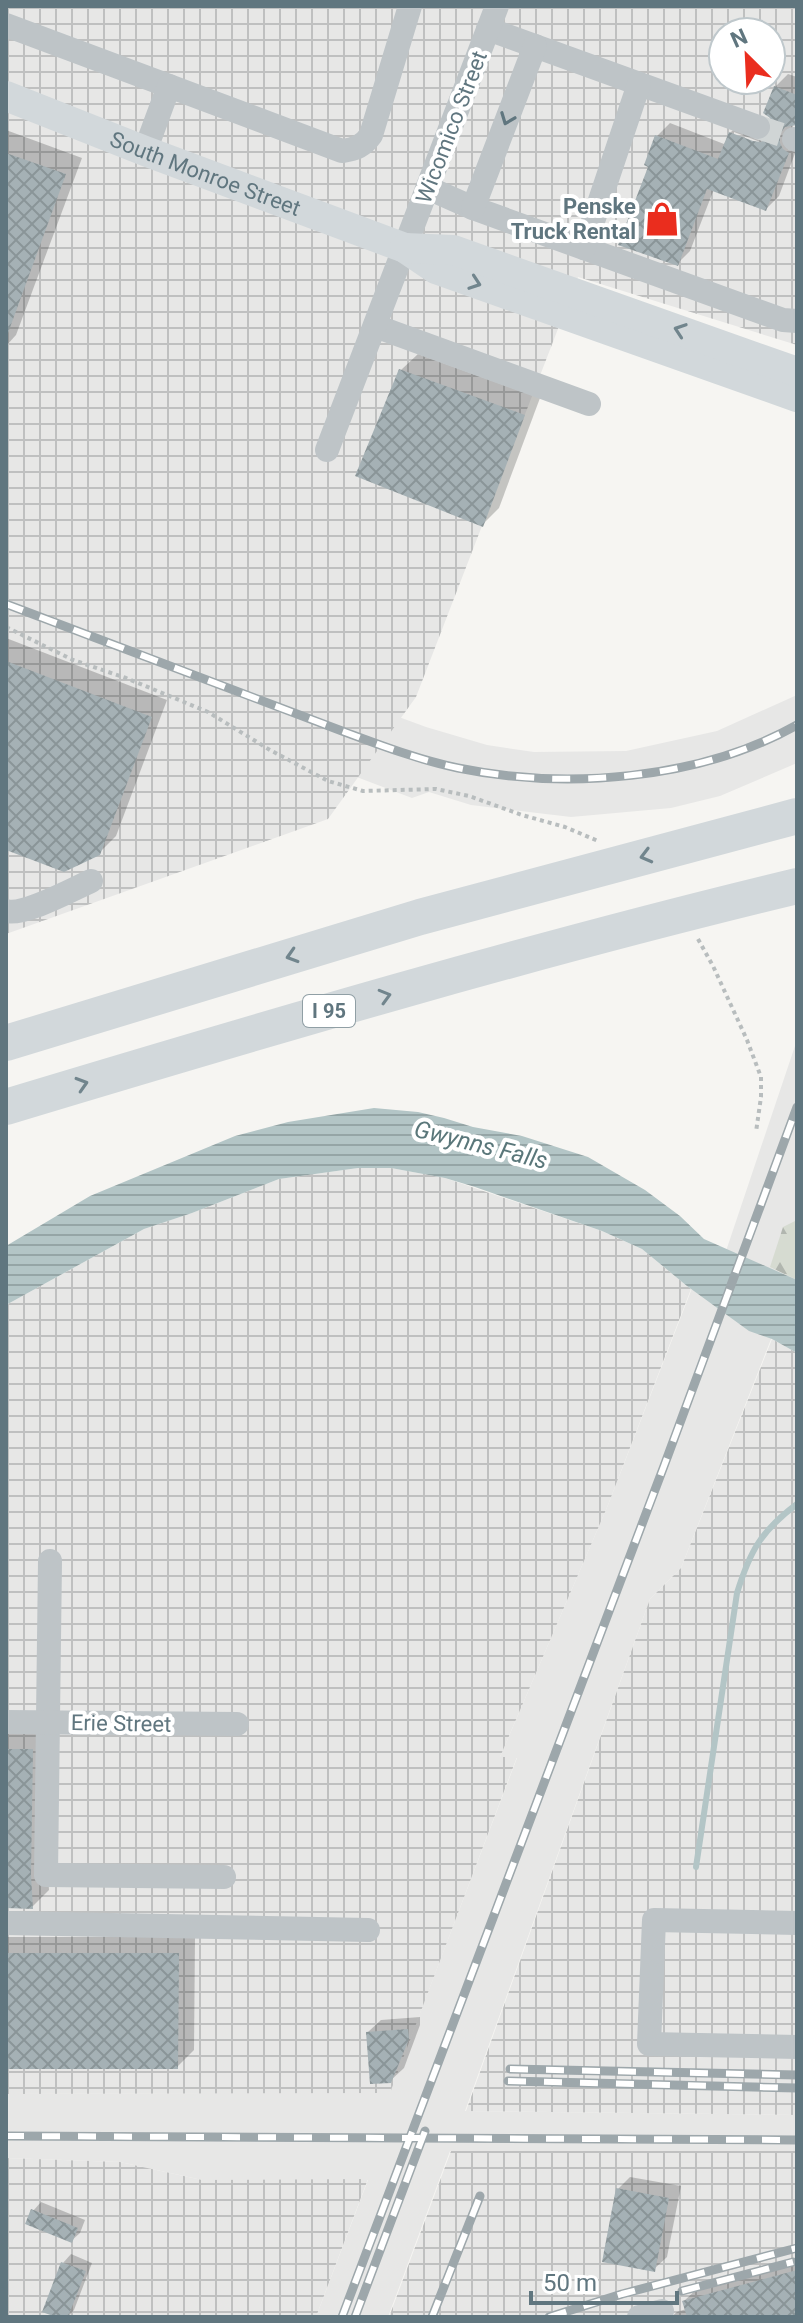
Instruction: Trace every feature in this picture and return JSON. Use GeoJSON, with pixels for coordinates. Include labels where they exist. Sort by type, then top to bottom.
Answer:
{"type":"FeatureCollection","features":[{"type":"Feature","properties":{"kind":"highway"},"geometry":{"type":"LineString","coordinates":[[721,835],[797,805]]}},
{"type":"Feature","properties":{"kind":"highway"},"geometry":{"type":"LineString","coordinates":[[6,1043],[420,917],[797,816]]}},
{"type":"Feature","properties":{"kind":"highway","name":"I 95"},"geometry":{"type":"LineString","coordinates":[[6,1106],[279,1025],[653,921],[797,886]]}},
{"type":"Feature","properties":{"kind":"highway"},"geometry":{"type":"LineString","coordinates":[[653,921],[703,921],[797,910]]}},
{"type":"Feature","properties":{"kind":"main road","name":"South Monroe Street"},"geometry":{"type":"LineString","coordinates":[[6,96],[405,248],[436,269],[750,367],[797,372]]}},
{"type":"Feature","properties":{"kind":"main road","name":"South Monroe Street"},"geometry":{"type":"LineString","coordinates":[[750,367],[797,397]]}},
{"type":"Feature","properties":{"kind":"street"},"geometry":{"type":"LineString","coordinates":[[6,25],[342,151],[354,150],[371,135],[410,6]]}},
{"type":"Feature","properties":{"kind":"street","name":"Wicomico Street"},"geometry":{"type":"LineString","coordinates":[[327,450],[497,6]]}},
{"type":"Feature","properties":{"kind":"street"},"geometry":{"type":"LineString","coordinates":[[488,29],[758,127]]}},
{"type":"Feature","properties":{"kind":"street"},"geometry":{"type":"LineString","coordinates":[[473,208],[535,46]]}},
{"type":"Feature","properties":{"kind":"street"},"geometry":{"type":"LineString","coordinates":[[584,248],[639,84]]}},
{"type":"Feature","properties":{"kind":"street"},"geometry":{"type":"LineString","coordinates":[[145,151],[169,86]]}},
{"type":"Feature","properties":{"kind":"street"},"geometry":{"type":"LineString","coordinates":[[428,188],[473,208],[783,320],[797,321]]}},
{"type":"Feature","properties":{"kind":"street"},"geometry":{"type":"LineString","coordinates":[[375,326],[589,404]]}},
{"type":"Feature","properties":{"kind":"street"},"geometry":{"type":"LineString","coordinates":[[6,911],[12,913],[45,903],[91,881]]}},
{"type":"Feature","properties":{"kind":"street"},"geometry":{"type":"LineString","coordinates":[[50,1561],[46,1875],[224,1877]]}},
{"type":"Feature","properties":{"kind":"street","name":"Erie Street"},"geometry":{"type":"LineString","coordinates":[[6,1722],[237,1724]]}},
{"type":"Feature","properties":{"kind":"street"},"geometry":{"type":"LineString","coordinates":[[797,1923],[654,1920],[649,2044],[797,2047]]}},
{"type":"Feature","properties":{"kind":"street"},"geometry":{"type":"LineString","coordinates":[[6,1923],[368,1930]]}},
{"type":"Feature","properties":{"kind":"path"},"geometry":{"type":"LineString","coordinates":[[6,627],[73,660],[208,712],[328,781],[363,791],[436,789],[469,796],[565,827],[603,843]]}},
{"type":"Feature","properties":{"kind":"path"},"geometry":{"type":"LineString","coordinates":[[693,931],[719,978],[761,1077],[756,1132]]}},
{"type":"Feature","properties":{"kind":"shaded area"},"geometry":{"type":"Polygon","coordinates":[[[6,6],[797,6],[797,345],[578,277],[416,697],[328,819],[6,934],[6,6]]]}},
{"type":"Feature","properties":{"kind":"shaded area"},"geometry":{"type":"Polygon","coordinates":[[[6,572],[426,727],[487,745],[534,752],[626,751],[717,731],[797,695],[797,763],[720,796],[671,808],[571,817],[471,805],[429,792],[412,798],[6,644],[6,572]]]}},
{"type":"Feature","properties":{"kind":"shaded area"},"geometry":{"type":"Polygon","coordinates":[[[797,1040],[797,1273],[681,1568],[650,1599],[465,2111],[797,2115],[797,2151],[450,2151],[388,2317],[316,2317],[368,2180],[202,2180],[120,2162],[6,2158],[6,2094],[390,2092],[517,1758],[500,1757],[608,1505],[708,1247],[726,1251],[797,1040]]]}},
{"type":"Feature","properties":{"kind":"shaded area"},"geometry":{"type":"Polygon","coordinates":[[[358,1168],[391,1168],[445,1178],[602,1231],[642,1249],[691,1289],[608,1505],[500,1757],[517,1757],[390,2093],[6,2094],[6,1305],[144,1229],[279,1179],[358,1168]]]}},
{"type":"Feature","properties":{"kind":"shaded area"},"geometry":{"type":"Polygon","coordinates":[[[772,1339],[797,1353],[797,2115],[466,2111],[650,1599],[681,1568],[772,1339]]]}},
{"type":"Feature","properties":{"kind":"shaded area"},"geometry":{"type":"Polygon","coordinates":[[[451,2151],[797,2151],[797,2317],[389,2317],[451,2151]]]}},
{"type":"Feature","properties":{"kind":"shaded area"},"geometry":{"type":"Polygon","coordinates":[[[6,2158],[120,2162],[202,2180],[368,2179],[316,2317],[6,2317],[6,2158]]]}},
{"type":"Feature","properties":{"kind":"green space"},"geometry":{"type":"Polygon","coordinates":[[[797,1220],[797,1280],[770,1267],[783,1227],[797,1220]]]}},
{"type":"Feature","properties":{"kind":"water","name":"Gwynns Falls"},"geometry":{"type":"Polygon","coordinates":[[[374,1108],[418,1112],[522,1136],[588,1157],[645,1190],[704,1239],[797,1280],[797,1353],[749,1331],[642,1249],[602,1231],[475,1187],[391,1168],[358,1168],[279,1179],[144,1229],[6,1305],[6,1246],[90,1196],[235,1136],[288,1122],[374,1108]]]}},
{"type":"Feature","properties":{"kind":"building"},"geometry":{"type":"Polygon","coordinates":[[[787,91],[797,95],[797,125],[785,127],[780,134],[780,143],[789,153],[766,211],[707,189],[678,266],[618,245],[648,167],[644,165],[655,135],[718,159],[729,132],[753,141],[761,142],[768,138],[772,131],[770,118],[763,113],[770,96],[787,96],[787,91]]]}},
{"type":"Feature","properties":{"kind":"building"},"geometry":{"type":"Polygon","coordinates":[[[6,153],[66,174],[8,333],[6,333],[6,153]]]}},
{"type":"Feature","properties":{"kind":"building"},"geometry":{"type":"Polygon","coordinates":[[[399,369],[525,415],[483,527],[355,476],[399,369]]]}},
{"type":"Feature","properties":{"kind":"building"},"geometry":{"type":"Polygon","coordinates":[[[6,661],[152,717],[100,855],[64,872],[6,850],[6,661]]]}},
{"type":"Feature","properties":{"kind":"building"},"geometry":{"type":"Polygon","coordinates":[[[6,1749],[33,1749],[33,1909],[6,1908],[6,1749]]]}},
{"type":"Feature","properties":{"kind":"building"},"geometry":{"type":"Polygon","coordinates":[[[6,1953],[179,1953],[178,2069],[6,2069],[6,1953]]]}},
{"type":"Feature","properties":{"kind":"building"},"geometry":{"type":"Polygon","coordinates":[[[408,2029],[409,2039],[391,2083],[370,2084],[366,2032],[408,2029]]]}},
{"type":"Feature","properties":{"kind":"building"},"geometry":{"type":"Polygon","coordinates":[[[616,2188],[669,2198],[655,2272],[602,2262],[616,2188]]]}},
{"type":"Feature","properties":{"kind":"building"},"geometry":{"type":"Polygon","coordinates":[[[31,2209],[78,2228],[72,2243],[25,2224],[31,2209]]]}},
{"type":"Feature","properties":{"kind":"building"},"geometry":{"type":"Polygon","coordinates":[[[61,2262],[86,2271],[68,2317],[42,2312],[61,2262]]]}},
{"type":"Feature","properties":{"kind":"building"},"geometry":{"type":"Polygon","coordinates":[[[797,2270],[797,2317],[687,2317],[682,2301],[797,2270]]]}},
{"type":"Feature","properties":{"kind":"waterway"},"geometry":{"type":"LineString","coordinates":[[696,1867],[737,1593],[758,1543],[774,1523],[797,1504]]}},
{"type":"Feature","properties":{"kind":"tunnel"},"geometry":{"type":"LineString","coordinates":[[758,127],[794,139]]}},
{"type":"Feature","properties":{"kind":"railway"},"geometry":{"type":"LineString","coordinates":[[6,604],[385,747],[443,765],[500,775],[587,779],[675,769],[759,744],[797,725]]}},
{"type":"Feature","properties":{"kind":"railway"},"geometry":{"type":"LineString","coordinates":[[342,2317],[797,1107]]}},
{"type":"Feature","properties":{"kind":"railway"},"geometry":{"type":"LineString","coordinates":[[510,2069],[797,2075]]}},
{"type":"Feature","properties":{"kind":"railway"},"geometry":{"type":"LineString","coordinates":[[508,2081],[797,2088]]}},
{"type":"Feature","properties":{"kind":"railway"},"geometry":{"type":"LineString","coordinates":[[355,2317],[425,2131]]}},
{"type":"Feature","properties":{"kind":"railway"},"geometry":{"type":"LineString","coordinates":[[6,2136],[797,2140]]}},
{"type":"Feature","properties":{"kind":"railway"},"geometry":{"type":"LineString","coordinates":[[432,2317],[480,2196]]}},
{"type":"Feature","properties":{"kind":"railway"},"geometry":{"type":"LineString","coordinates":[[549,2317],[622,2294],[797,2248]]}},
{"type":"Feature","properties":{"kind":"railway"},"geometry":{"type":"LineString","coordinates":[[682,2291],[793,2262]]}},
{"type":"Feature","properties":{"kind":"place","name":"Penske Truck Rental"},"geometry":{"type":"Point","coordinates":[662,219]}}]}
